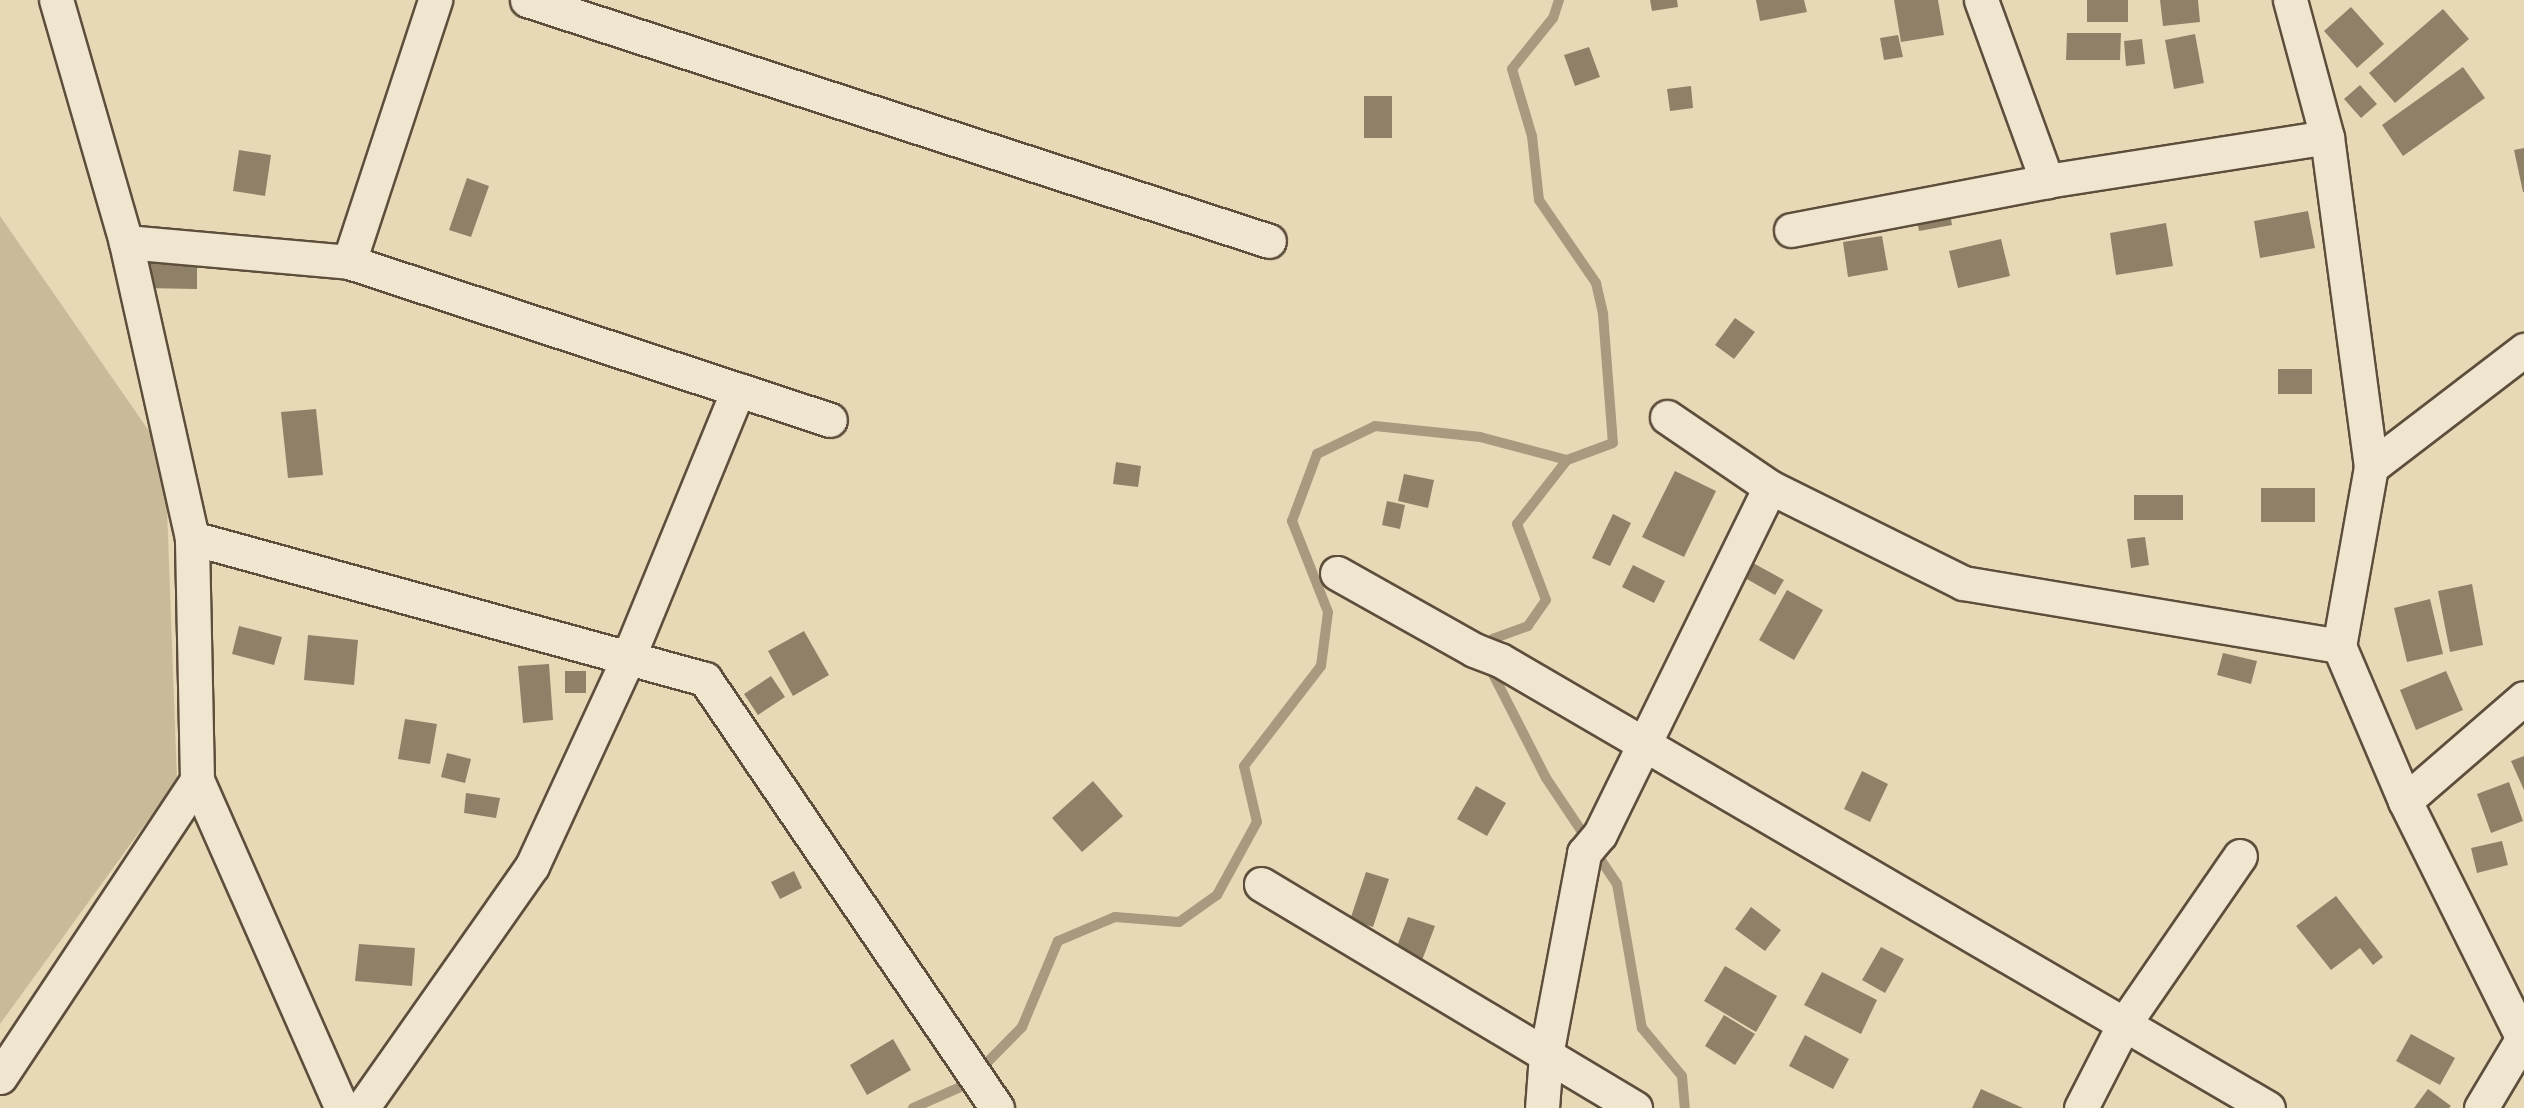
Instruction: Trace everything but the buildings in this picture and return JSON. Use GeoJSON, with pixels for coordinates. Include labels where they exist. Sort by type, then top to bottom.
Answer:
{"type":"FeatureCollection","features":[{"type":"Feature","properties":{"kind":"street"},"geometry":{"type":"LineString","coordinates":[[56,0],[126,242],[192,538],[197,780],[342,1108]]}},
{"type":"Feature","properties":{"kind":"street"},"geometry":{"type":"LineString","coordinates":[[349,262],[435,0]]}},
{"type":"Feature","properties":{"kind":"street"},"geometry":{"type":"LineString","coordinates":[[527,0],[1269,242]]}},
{"type":"Feature","properties":{"kind":"street"},"geometry":{"type":"LineString","coordinates":[[1981,0],[2047,181]]}},
{"type":"Feature","properties":{"kind":"street"},"geometry":{"type":"LineString","coordinates":[[2290,0],[2327,137],[2371,467],[2339,646],[2405,801],[2523,1037],[2481,1108]]}},
{"type":"Feature","properties":{"kind":"street"},"geometry":{"type":"LineString","coordinates":[[1791,230],[2047,181],[2327,137]]}},
{"type":"Feature","properties":{"kind":"street"},"geometry":{"type":"LineString","coordinates":[[126,242],[349,262],[830,420]]}},
{"type":"Feature","properties":{"kind":"street"},"geometry":{"type":"LineString","coordinates":[[2371,467],[2524,350]]}},
{"type":"Feature","properties":{"kind":"street"},"geometry":{"type":"LineString","coordinates":[[362,1108],[532,866],[628,658],[738,390]]}},
{"type":"Feature","properties":{"kind":"street"},"geometry":{"type":"LineString","coordinates":[[1667,417],[1770,487],[1963,583],[2339,646]]}},
{"type":"Feature","properties":{"kind":"street"},"geometry":{"type":"LineString","coordinates":[[1542,1108],[1546,1055],[1592,844],[1770,487]]}},
{"type":"Feature","properties":{"kind":"street"},"geometry":{"type":"LineString","coordinates":[[192,538],[705,679],[983,1086]]}},
{"type":"Feature","properties":{"kind":"street"},"geometry":{"type":"LineString","coordinates":[[1337,573],[1643,744],[2268,1108]]}},
{"type":"Feature","properties":{"kind":"street"},"geometry":{"type":"LineString","coordinates":[[2405,801],[2524,698]]}},
{"type":"Feature","properties":{"kind":"street"},"geometry":{"type":"LineString","coordinates":[[0,1077],[197,780]]}},
{"type":"Feature","properties":{"kind":"street"},"geometry":{"type":"LineString","coordinates":[[2081,1108],[2124,1024],[2240,856]]}},
{"type":"Feature","properties":{"kind":"street"},"geometry":{"type":"LineString","coordinates":[[1261,884],[1635,1108]]}},
{"type":"Feature","properties":{"kind":"shaded area"},"geometry":{"type":"Polygon","coordinates":[[[0,216],[165,454],[177,780],[0,1024],[0,216]]]}},
{"type":"Feature","properties":{"kind":"waterway"},"geometry":{"type":"LineString","coordinates":[[1559,0],[1553,18],[1512,69],[1532,136],[1539,200],[1596,283],[1603,314],[1613,443],[1567,460],[1517,524],[1546,600],[1528,626],[1493,639],[1493,674],[1546,778],[1617,884],[1642,1028],[1682,1076],[1685,1108]]}},
{"type":"Feature","properties":{"kind":"waterway"},"geometry":{"type":"LineString","coordinates":[[913,1108],[965,1085],[1022,1027],[1058,941],[1115,917],[1179,922],[1217,895],[1257,822],[1244,766],[1321,666],[1328,612],[1292,521],[1317,454],[1375,426],[1480,437],[1567,460]]}}]}
